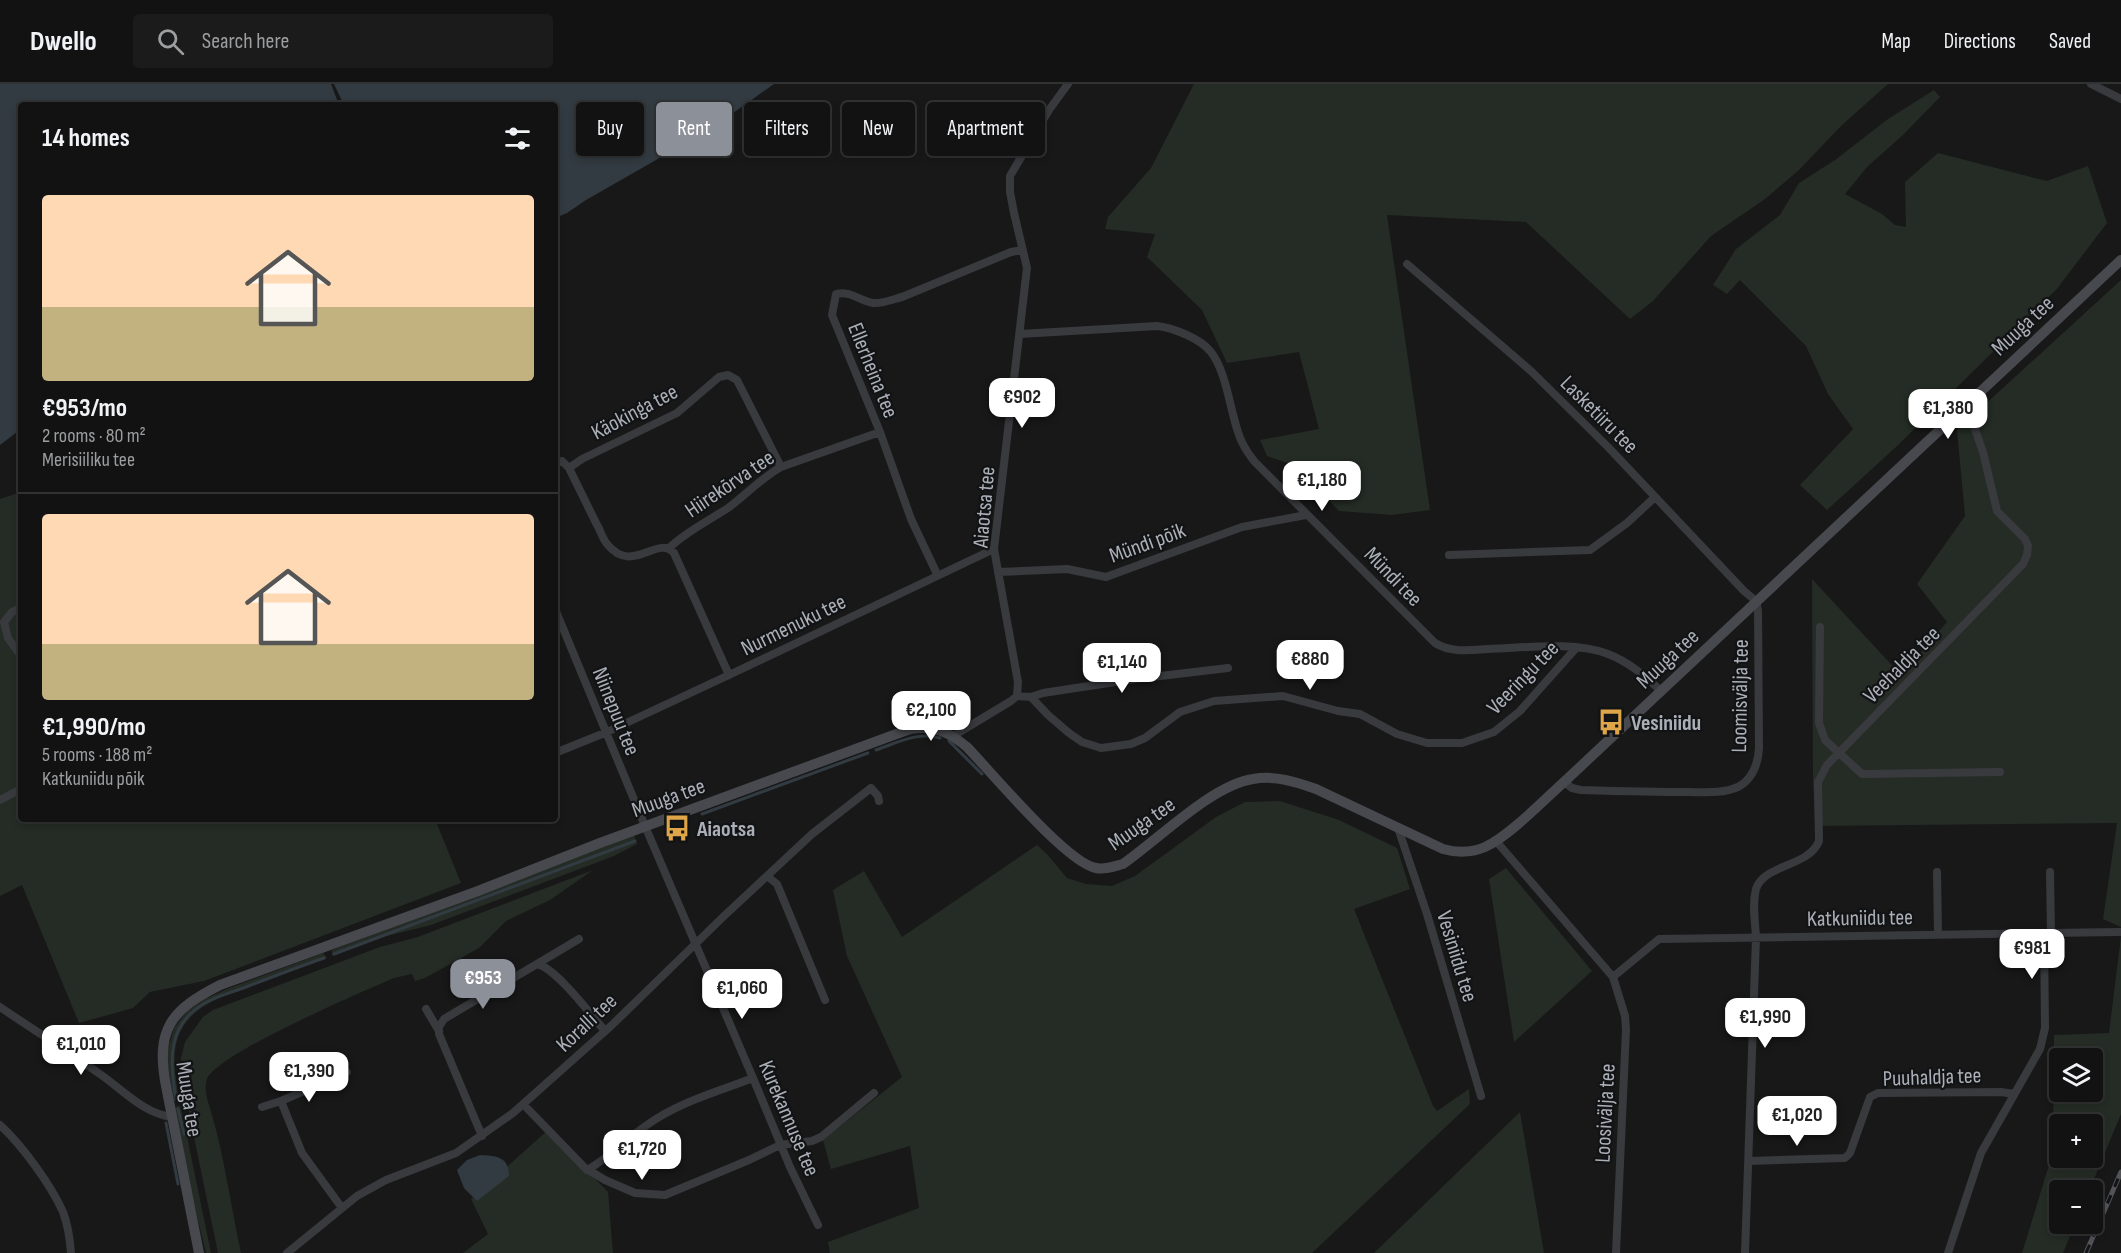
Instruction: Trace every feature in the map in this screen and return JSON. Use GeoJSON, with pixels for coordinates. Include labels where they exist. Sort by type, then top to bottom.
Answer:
{"type":"FeatureCollection","features":[{"type":"Feature","properties":{"kind":"street","name":"Aiaotsa tee"},"geometry":{"type":"LineString","coordinates":[[1017,696],[1018,682],[994,549],[1027,268],[1010,192],[1010,176],[1049,110],[1068,84]]}},
{"type":"Feature","properties":{"kind":"street"},"geometry":{"type":"LineString","coordinates":[[2091,84],[2121,99]]}},
{"type":"Feature","properties":{"kind":"street","name":"Ellerheina tee"},"geometry":{"type":"LineString","coordinates":[[937,574],[911,519],[880,432],[832,315],[836,294],[846,293],[875,303],[887,301],[1011,252],[1022,250]]}},
{"type":"Feature","properties":{"kind":"street","name":"Muuga tee"},"geometry":{"type":"LineString","coordinates":[[199,1253],[163,1072],[163,1047],[166,1034],[176,1014],[186,1004],[220,985],[468,895],[645,826],[910,729],[930,728],[953,736],[967,747],[1063,848],[1084,864],[1095,868],[1103,869],[1123,864],[1226,787],[1252,779],[1278,778],[1298,782],[1430,844],[1456,852],[1484,848],[1496,841],[1564,782],[2121,260]]}},
{"type":"Feature","properties":{"kind":"street","name":"Lasketiiru tee"},"geometry":{"type":"LineString","coordinates":[[1407,264],[1532,372],[1615,454],[1654,498],[1756,601]]}},
{"type":"Feature","properties":{"kind":"street","name":"Mündi tee"},"geometry":{"type":"LineString","coordinates":[[1020,334],[1157,326],[1174,328],[1207,347],[1213,354],[1227,391],[1238,432],[1244,447],[1254,461],[1425,635],[1442,647],[1464,650],[1576,648],[1598,651],[1616,657],[1643,674],[1661,691]]}},
{"type":"Feature","properties":{"kind":"street","name":"Käokinga tee"},"geometry":{"type":"LineString","coordinates":[[569,468],[582,459],[677,413],[719,377],[728,375],[737,380],[781,467]]}},
{"type":"Feature","properties":{"kind":"street","name":"Veehaldja tee"},"geometry":{"type":"LineString","coordinates":[[1756,937],[1754,904],[1757,886],[1766,876],[1809,855],[1819,841],[1818,782],[1827,765],[2024,564],[2028,546],[2025,539],[1996,507],[1983,452],[1973,424],[1960,409]]}},
{"type":"Feature","properties":{"kind":"street","name":"Hiirekõrva tee"},"geometry":{"type":"LineString","coordinates":[[669,548],[681,537],[727,508],[781,467],[880,432]]}},
{"type":"Feature","properties":{"kind":"street"},"geometry":{"type":"LineString","coordinates":[[558,463],[562,462],[569,468],[607,544],[619,553],[636,557],[664,546],[674,553],[729,675]]}},
{"type":"Feature","properties":{"kind":"street"},"geometry":{"type":"LineString","coordinates":[[1449,555],[1590,550],[1621,528],[1654,498]]}},
{"type":"Feature","properties":{"kind":"street","name":"Mündi põik"},"geometry":{"type":"LineString","coordinates":[[998,572],[1067,569],[1106,577],[1242,527],[1306,515]]}},
{"type":"Feature","properties":{"kind":"street","name":"Nurmenuku tee"},"geometry":{"type":"LineString","coordinates":[[558,752],[607,732],[994,549]]}},
{"type":"Feature","properties":{"kind":"street","name":"Loomisvälja tee"},"geometry":{"type":"LineString","coordinates":[[1564,782],[1572,788],[1581,790],[1721,792],[1738,787],[1746,781],[1756,766],[1759,748],[1758,610],[1756,601]]}},
{"type":"Feature","properties":{"kind":"street"},"geometry":{"type":"LineString","coordinates":[[18,609],[12,612],[4,622],[8,638],[18,652]]}},
{"type":"Feature","properties":{"kind":"street","name":"Niinepuu tee"},"geometry":{"type":"LineString","coordinates":[[559,626],[607,732],[645,826]]}},
{"type":"Feature","properties":{"kind":"street"},"geometry":{"type":"LineString","coordinates":[[1820,627],[1819,723],[1826,740],[1862,774],[2000,772]]}},
{"type":"Feature","properties":{"kind":"street","name":"Veeringu tee"},"geometry":{"type":"LineString","coordinates":[[1031,697],[1069,733],[1082,742],[1101,748],[1131,744],[1145,738],[1180,712],[1214,701],[1283,696],[1338,711],[1360,714],[1397,734],[1427,743],[1462,743],[1494,732],[1520,711],[1576,648]]}},
{"type":"Feature","properties":{"kind":"street"},"geometry":{"type":"LineString","coordinates":[[953,736],[1017,696],[1031,697],[1042,693],[1123,681],[1228,668]]}},
{"type":"Feature","properties":{"kind":"street","name":"Koralli tee"},"geometry":{"type":"LineString","coordinates":[[287,1253],[357,1196],[386,1180],[456,1153],[482,1136],[523,1104],[604,1031],[812,834],[872,788],[879,801]]}},
{"type":"Feature","properties":{"kind":"street"},"geometry":{"type":"LineString","coordinates":[[0,800],[18,791]]}},
{"type":"Feature","properties":{"kind":"street","name":"Kurekannuse tee"},"geometry":{"type":"LineString","coordinates":[[645,826],[780,1145],[818,1225]]}},
{"type":"Feature","properties":{"kind":"street","name":"Vesiniidu tee"},"geometry":{"type":"LineString","coordinates":[[1398,828],[1427,914],[1481,1096]]}},
{"type":"Feature","properties":{"kind":"street"},"geometry":{"type":"LineString","coordinates":[[1496,841],[1613,977]]}},
{"type":"Feature","properties":{"kind":"street"},"geometry":{"type":"LineString","coordinates":[[1937,872],[1938,934]]}},
{"type":"Feature","properties":{"kind":"street"},"geometry":{"type":"LineString","coordinates":[[1948,1253],[1981,1153],[2040,1049],[2043,1039],[2050,872]]}},
{"type":"Feature","properties":{"kind":"street"},"geometry":{"type":"LineString","coordinates":[[767,876],[777,885],[825,1000]]}},
{"type":"Feature","properties":{"kind":"street","name":"Katkuniidu tee"},"geometry":{"type":"LineString","coordinates":[[1613,977],[1659,939],[2120,932]]}},
{"type":"Feature","properties":{"kind":"street"},"geometry":{"type":"LineString","coordinates":[[1746,1253],[1756,937]]}},
{"type":"Feature","properties":{"kind":"street"},"geometry":{"type":"LineString","coordinates":[[439,1031],[444,1019],[579,939]]}},
{"type":"Feature","properties":{"kind":"street"},"geometry":{"type":"LineString","coordinates":[[537,964],[548,969],[563,983],[604,1031]]}},
{"type":"Feature","properties":{"kind":"street","name":"Loosivälja tee"},"geometry":{"type":"LineString","coordinates":[[1613,977],[1625,1016],[1626,1029],[1616,1253]]}},
{"type":"Feature","properties":{"kind":"street"},"geometry":{"type":"LineString","coordinates":[[0,1007],[98,1072],[148,1109],[160,1115],[172,1117]]}},
{"type":"Feature","properties":{"kind":"street"},"geometry":{"type":"LineString","coordinates":[[426,1009],[439,1031],[482,1136]]}},
{"type":"Feature","properties":{"kind":"street"},"geometry":{"type":"LineString","coordinates":[[262,1107],[347,1072]]}},
{"type":"Feature","properties":{"kind":"street"},"geometry":{"type":"LineString","coordinates":[[587,1170],[664,1114],[688,1102],[753,1078]]}},
{"type":"Feature","properties":{"kind":"street","name":"Puuhaldja tee"},"geometry":{"type":"LineString","coordinates":[[1749,1161],[1845,1158],[1850,1153],[1870,1096],[1878,1093],[2001,1092],[2014,1094]]}},
{"type":"Feature","properties":{"kind":"street"},"geometry":{"type":"LineString","coordinates":[[523,1104],[587,1170],[635,1193],[665,1195],[780,1145],[812,1141],[821,1137],[874,1093]]}},
{"type":"Feature","properties":{"kind":"street"},"geometry":{"type":"LineString","coordinates":[[281,1101],[302,1153],[342,1208]]}},
{"type":"Feature","properties":{"kind":"street"},"geometry":{"type":"LineString","coordinates":[[0,1125],[19,1144],[57,1201],[66,1223],[71,1253]]}},
{"type":"Feature","properties":{"kind":"shaded area"},"geometry":{"type":"Polygon","coordinates":[[[0,84],[331,84],[338,102],[18,102],[18,431],[0,445],[0,84]]]}},
{"type":"Feature","properties":{"kind":"shaded area"},"geometry":{"type":"Polygon","coordinates":[[[334,84],[774,84],[749,102],[744,102],[744,105],[732,113],[732,102],[656,102],[656,156],[662,156],[558,217],[558,102],[343,102],[334,84]]]}},
{"type":"Feature","properties":{"kind":"shaded area"},"geometry":{"type":"Polygon","coordinates":[[[1194,84],[1888,84],[1841,126],[1799,170],[1765,199],[1711,236],[1653,301],[1630,319],[1526,222],[1387,215],[1430,510],[1392,515],[1339,511],[1296,466],[1267,456],[1260,440],[1319,429],[1299,352],[1227,363],[1202,310],[1147,257],[1155,234],[1105,229],[1108,217],[1151,168],[1194,84]]]}},
{"type":"Feature","properties":{"kind":"shaded area"},"geometry":{"type":"Polygon","coordinates":[[[1934,90],[1940,97],[1867,167],[1845,194],[1882,214],[1895,225],[1906,227],[1905,182],[1938,153],[2047,181],[2088,166],[2107,223],[2056,290],[1896,447],[1827,510],[1800,485],[1853,429],[1828,394],[1806,346],[1740,280],[1727,294],[1713,285],[1736,249],[1780,215],[1799,183],[1835,160],[1888,119],[1934,90]]]}},
{"type":"Feature","properties":{"kind":"shaded area"},"geometry":{"type":"Polygon","coordinates":[[[2121,280],[2121,927],[2103,919],[2117,823],[1815,826],[1812,579],[1901,675],[1947,622],[1917,584],[1965,516],[1957,430],[2121,280]]]}},
{"type":"Feature","properties":{"kind":"shaded area"},"geometry":{"type":"Polygon","coordinates":[[[18,493],[18,822],[436,822],[461,883],[204,981],[150,992],[133,1008],[79,1023],[22,885],[0,896],[0,499],[18,493]]]}},
{"type":"Feature","properties":{"kind":"shaded area"},"geometry":{"type":"Polygon","coordinates":[[[1280,801],[1339,820],[1397,848],[1410,889],[1354,909],[1433,1106],[1437,1111],[1469,1089],[1470,1104],[1312,1253],[830,1253],[828,1242],[919,1208],[910,1146],[831,1169],[823,1140],[902,1077],[847,956],[833,890],[864,871],[902,937],[1037,845],[1067,878],[1086,884],[1112,886],[1135,876],[1216,817],[1245,802],[1280,801]]]}},
{"type":"Feature","properties":{"kind":"shaded area"},"geometry":{"type":"Polygon","coordinates":[[[634,835],[637,844],[614,856],[431,925],[387,936],[332,956],[332,950],[634,835]]]}},
{"type":"Feature","properties":{"kind":"shaded area"},"geometry":{"type":"Polygon","coordinates":[[[1506,868],[1592,971],[1514,1042],[1489,879],[1506,868]]]}},
{"type":"Feature","properties":{"kind":"shaded area"},"geometry":{"type":"Polygon","coordinates":[[[593,870],[550,900],[506,921],[479,948],[425,978],[415,981],[412,974],[394,978],[263,1039],[217,1068],[207,1079],[206,1092],[221,1149],[241,1253],[218,1253],[182,1079],[181,1058],[185,1042],[203,1017],[213,1010],[380,947],[418,937],[593,870]]]}},
{"type":"Feature","properties":{"kind":"shaded area"},"geometry":{"type":"Polygon","coordinates":[[[2121,936],[2121,1114],[2103,1157],[2103,1114],[2053,1114],[2053,1102],[2103,1102],[2103,1048],[2054,1048],[2054,1035],[2109,1033],[2121,936]]]}},
{"type":"Feature","properties":{"kind":"shaded area"},"geometry":{"type":"Polygon","coordinates":[[[323,953],[327,958],[217,999],[201,1008],[190,1018],[177,1041],[175,1068],[179,1100],[173,1101],[167,1059],[168,1049],[174,1028],[187,1011],[205,999],[227,989],[323,953]]]}},
{"type":"Feature","properties":{"kind":"shaded area"},"geometry":{"type":"Polygon","coordinates":[[[180,1106],[211,1253],[206,1253],[188,1179],[175,1107],[180,1106]]]}},
{"type":"Feature","properties":{"kind":"shaded area"},"geometry":{"type":"Polygon","coordinates":[[[1520,1112],[1544,1253],[1374,1253],[1520,1112]]]}},
{"type":"Feature","properties":{"kind":"shaded area"},"geometry":{"type":"Polygon","coordinates":[[[548,1130],[608,1192],[613,1253],[463,1253],[488,1234],[471,1199],[548,1130]]]}},
{"type":"Feature","properties":{"kind":"shaded area"},"geometry":{"type":"Polygon","coordinates":[[[480,1155],[500,1158],[507,1164],[509,1176],[477,1201],[464,1188],[457,1170],[467,1160],[480,1155]]]}},
{"type":"Feature","properties":{"kind":"shaded area"},"geometry":{"type":"Polygon","coordinates":[[[2049,1165],[2049,1168],[2099,1168],[2094,1180],[2049,1180],[2049,1234],[2071,1234],[2063,1253],[2022,1253],[2049,1165]]]}},
{"type":"Feature","properties":{"kind":"waterway"},"geometry":{"type":"LineString","coordinates":[[876,750],[916,737],[940,738]]}},
{"type":"Feature","properties":{"kind":"waterway"},"geometry":{"type":"LineString","coordinates":[[949,741],[982,774]]}},
{"type":"Feature","properties":{"kind":"waterway"},"geometry":{"type":"LineString","coordinates":[[702,814],[868,753]]}},
{"type":"Feature","properties":{"kind":"waterway"},"geometry":{"type":"LineString","coordinates":[[334,954],[635,841]]}},
{"type":"Feature","properties":{"kind":"waterway"},"geometry":{"type":"LineString","coordinates":[[176,1099],[172,1070],[174,1044],[184,1021],[194,1011],[216,997],[324,958]]}},
{"type":"Feature","properties":{"kind":"waterway"},"geometry":{"type":"LineString","coordinates":[[178,1109],[184,1134]]}},
{"type":"Feature","properties":{"kind":"waterway"},"geometry":{"type":"LineString","coordinates":[[166,1123],[178,1184]]}},
{"type":"Feature","properties":{"kind":"railway"},"geometry":{"type":"LineString","coordinates":[[2086,1253],[2121,1172]]}},
{"type":"Feature","properties":{"kind":"place","name":"Vesiniidu"},"geometry":{"type":"Point","coordinates":[1611,722]}},
{"type":"Feature","properties":{"kind":"place","name":"Aiaotsa"},"geometry":{"type":"Point","coordinates":[677,828]}}]}
